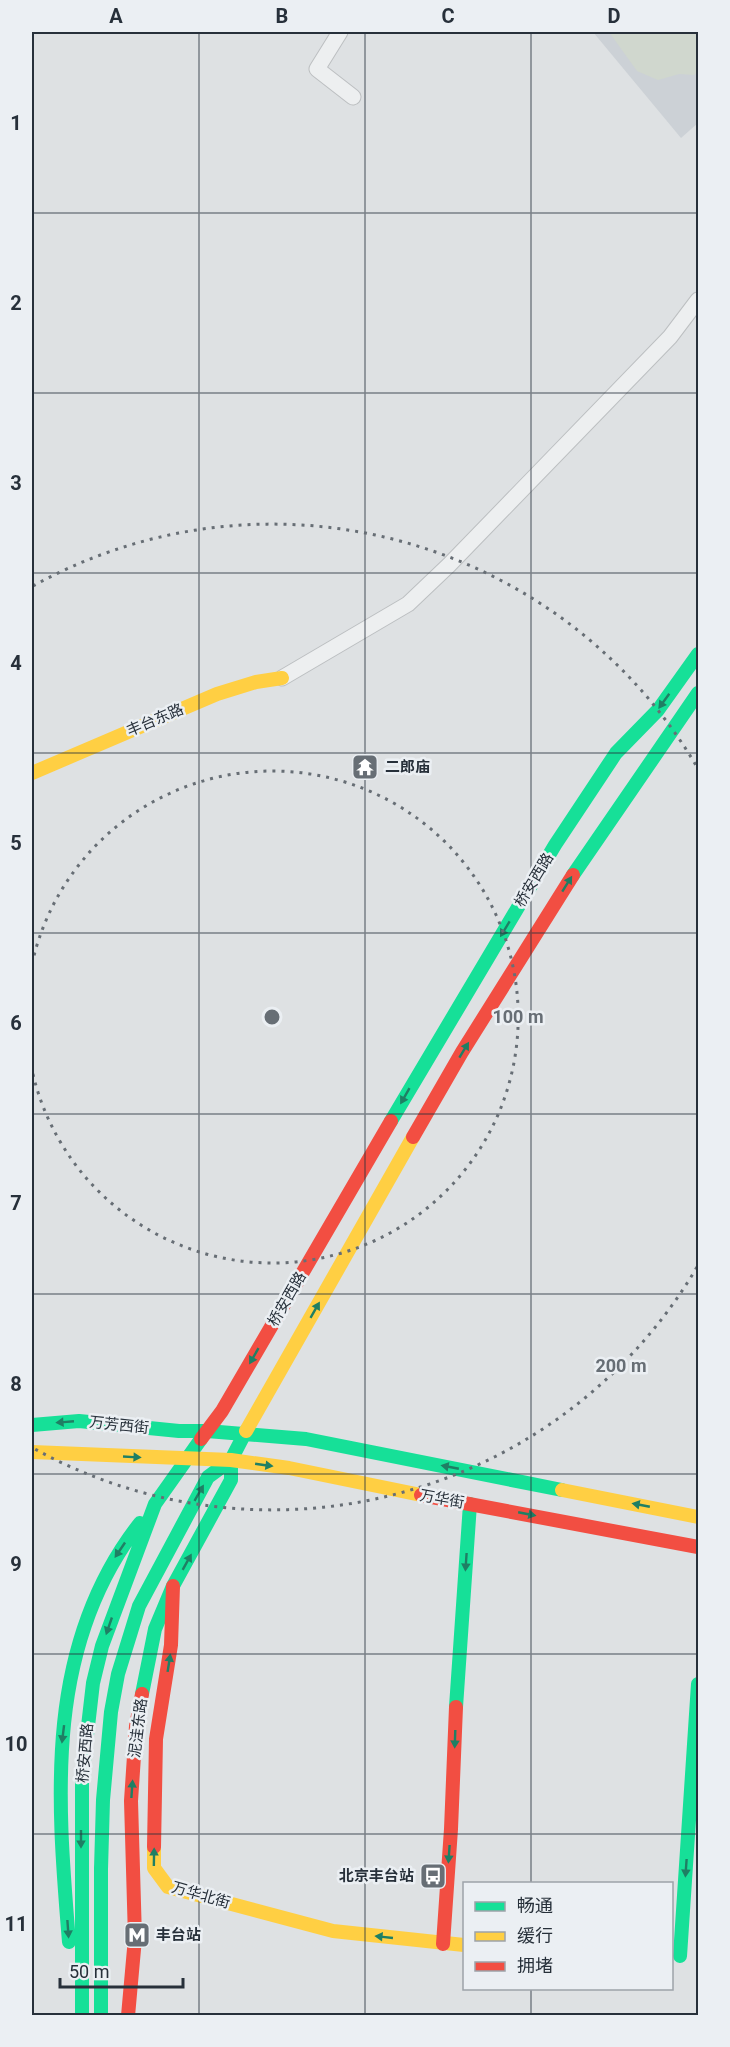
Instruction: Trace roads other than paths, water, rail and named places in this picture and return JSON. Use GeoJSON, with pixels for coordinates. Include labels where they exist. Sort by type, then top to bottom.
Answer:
{"type":"FeatureCollection","features":[{"type":"Feature","properties":{"kind":"main road","name":"桥安西路"},"geometry":{"type":"LineString","coordinates":[[82,2016],[82,1778],[93,1683],[102,1646],[156,1504],[185,1459],[228,1401],[444,1029],[555,845],[616,753],[658,710],[699,654]]}},
{"type":"Feature","properties":{"kind":"main road","name":"丰台东路"},"geometry":{"type":"LineString","coordinates":[[32,773],[217,694],[256,682],[282,678]]}},
{"type":"Feature","properties":{"kind":"main road","name":"桥安西路"},"geometry":{"type":"LineString","coordinates":[[101,2016],[103,1800],[110,1723],[118,1674],[139,1606],[208,1477],[231,1460],[462,1052],[581,862],[699,693]]}},
{"type":"Feature","properties":{"kind":"main road","name":"万芳西街"},"geometry":{"type":"LineString","coordinates":[[32,1425],[79,1421],[179,1431],[207,1431]]}},
{"type":"Feature","properties":{"kind":"main road"},"geometry":{"type":"LineString","coordinates":[[207,1431],[306,1439],[699,1517]]}},
{"type":"Feature","properties":{"kind":"main road","name":"万芳西街"},"geometry":{"type":"LineString","coordinates":[[32,1452],[185,1459]]}},
{"type":"Feature","properties":{"kind":"main road","name":"万华街"},"geometry":{"type":"LineString","coordinates":[[185,1459],[231,1460],[289,1468],[699,1547]]}},
{"type":"Feature","properties":{"kind":"main road","name":"泥洼东路"},"geometry":{"type":"LineString","coordinates":[[128,2016],[135,1938],[132,1801],[136,1726],[155,1629],[173,1587],[231,1480],[231,1460]]}},
{"type":"Feature","properties":{"kind":"main road"},"geometry":{"type":"LineString","coordinates":[[74,2016],[60,1818],[61,1748],[67,1707],[74,1667],[92,1601],[106,1570],[130,1534],[156,1504]]}},
{"type":"Feature","properties":{"kind":"main road"},"geometry":{"type":"LineString","coordinates":[[442,1944],[470,1504]]}},
{"type":"Feature","properties":{"kind":"main road","name":"万华北街"},"geometry":{"type":"LineString","coordinates":[[173,1587],[171,1645],[156,1739],[154,1833],[154,1868],[168,1887],[333,1931],[463,1945]]}},
{"type":"Feature","properties":{"kind":"main road"},"geometry":{"type":"LineString","coordinates":[[680,1956],[699,1684]]}},
{"type":"Feature","properties":{"kind":"street"},"geometry":{"type":"LineString","coordinates":[[340,32],[317,69],[353,97]]}},
{"type":"Feature","properties":{"kind":"street"},"geometry":{"type":"LineString","coordinates":[[282,678],[408,604],[449,565],[670,337],[699,300]]}},
{"type":"Feature","properties":{"kind":"place","name":"二郎庙"},"geometry":{"type":"Point","coordinates":[365,767]}},
{"type":"Feature","properties":{"kind":"place","name":"北京丰台站"},"geometry":{"type":"Point","coordinates":[433,1876]}},
{"type":"Feature","properties":{"kind":"place","name":"丰台站"},"geometry":{"type":"Point","coordinates":[137,1935]}}]}
